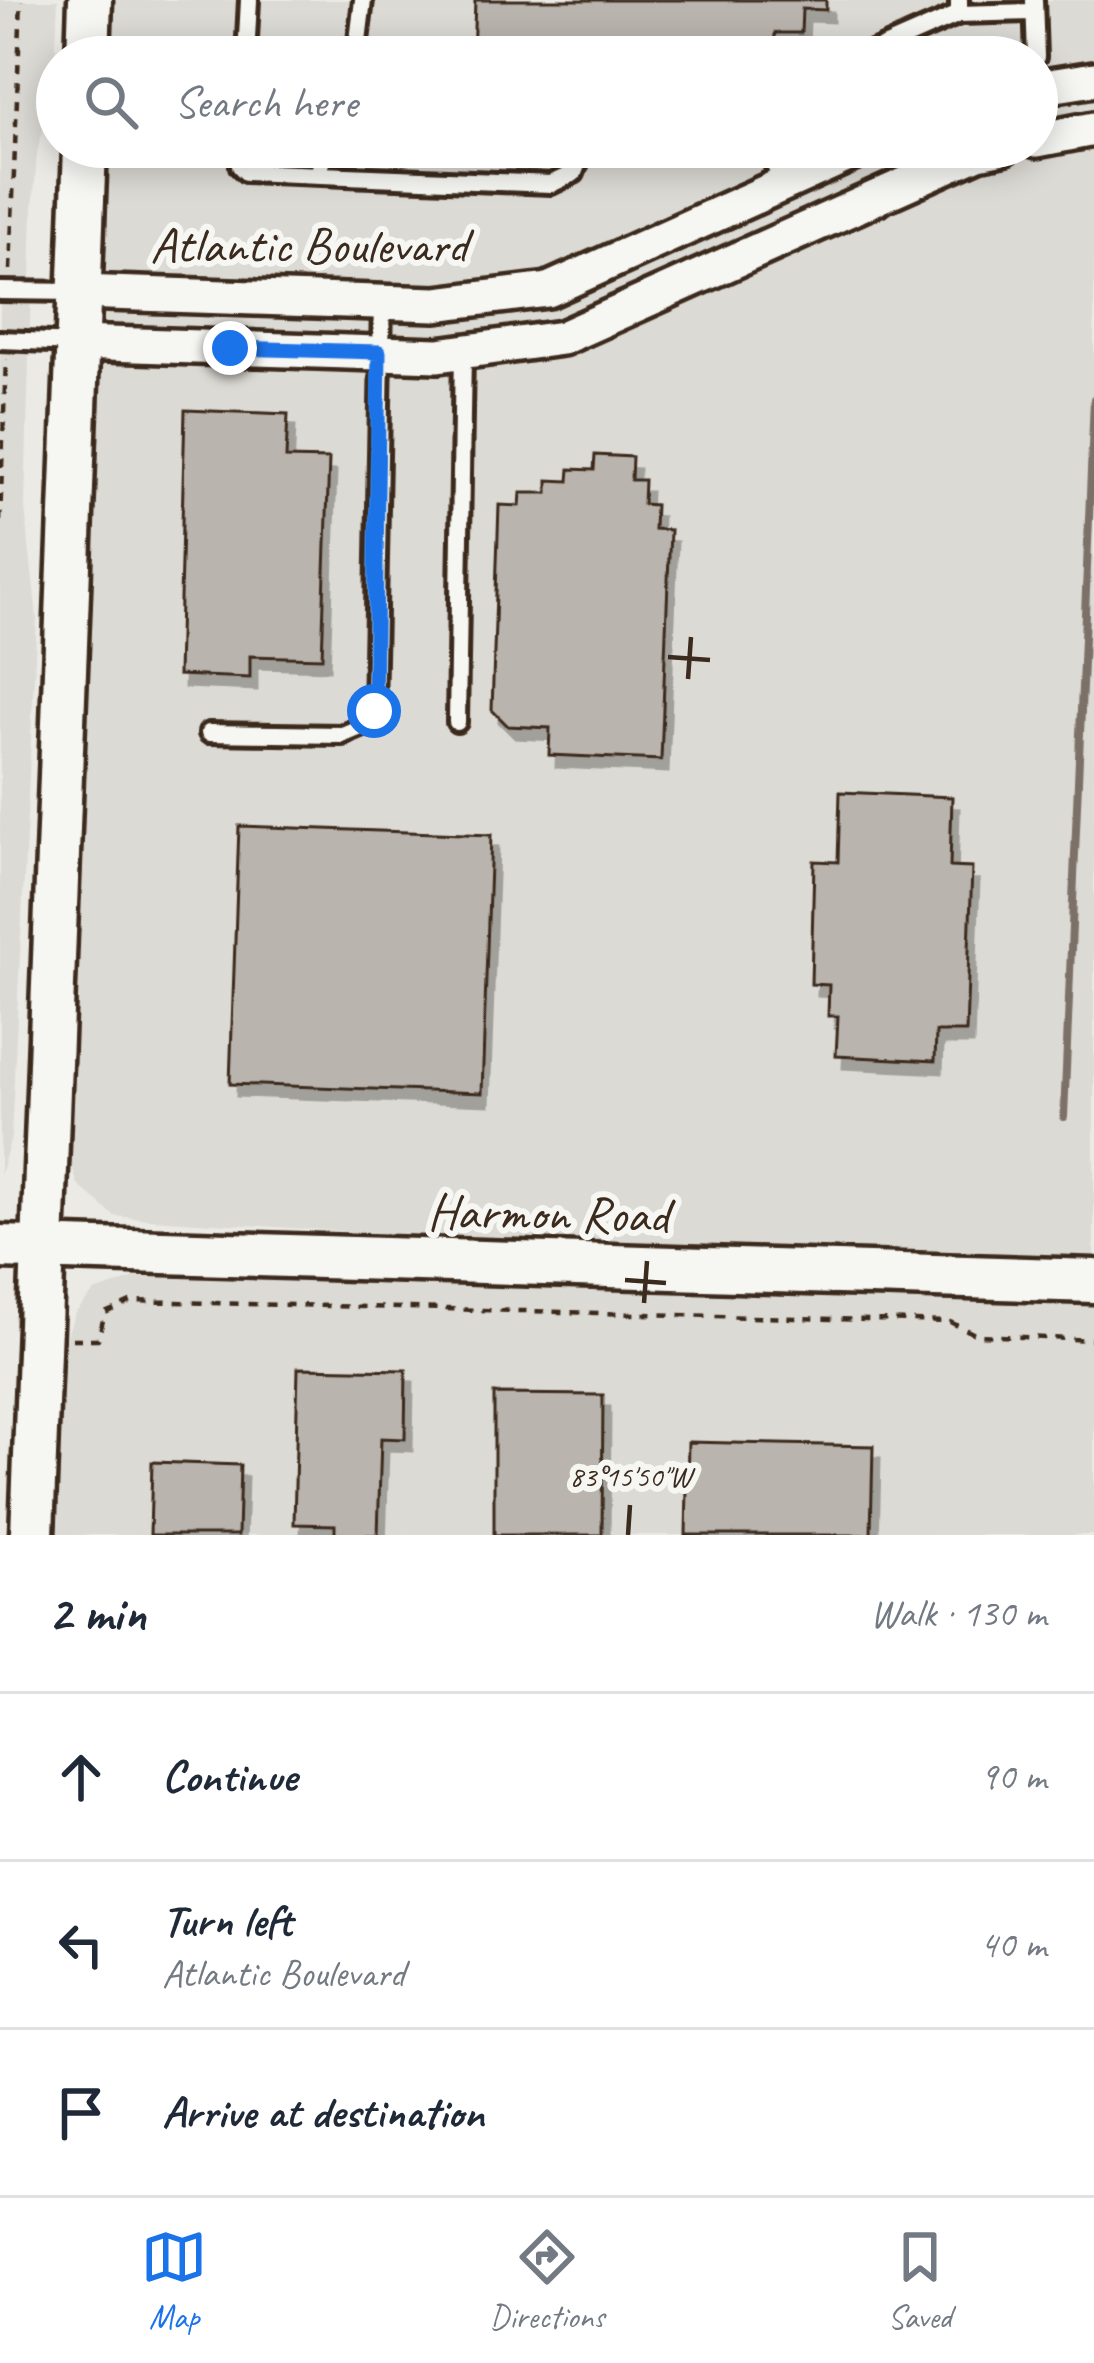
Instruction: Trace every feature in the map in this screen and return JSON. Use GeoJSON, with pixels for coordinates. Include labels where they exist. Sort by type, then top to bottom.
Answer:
{"type":"FeatureCollection","features":[{"type":"Feature","properties":{"kind":"street"},"geometry":{"type":"LineString","coordinates":[[89,36],[90,0]]}},
{"type":"Feature","properties":{"kind":"street"},"geometry":{"type":"LineString","coordinates":[[1058,83],[1094,79]]}},
{"type":"Feature","properties":{"kind":"street"},"geometry":{"type":"LineString","coordinates":[[1058,136],[1094,129]]}},
{"type":"Feature","properties":{"kind":"street"},"geometry":{"type":"LineString","coordinates":[[32,1535],[84,168]]}},
{"type":"Feature","properties":{"kind":"street","name":"Atlantic Boulevard"},"geometry":{"type":"LineString","coordinates":[[79,292],[436,304],[548,290],[819,168]]}},
{"type":"Feature","properties":{"kind":"street","name":"Atlantic Boulevard"},"geometry":{"type":"LineString","coordinates":[[77,343],[463,352],[562,338],[942,168]]}},
{"type":"Feature","properties":{"kind":"street","name":"Harmon Road"},"geometry":{"type":"LineString","coordinates":[[0,1247],[1094,1281]]}},
{"type":"Feature","properties":{"kind":"lane"},"geometry":{"type":"LineString","coordinates":[[247,36],[250,0]]}},
{"type":"Feature","properties":{"kind":"lane"},"geometry":{"type":"LineString","coordinates":[[359,36],[363,0]]}},
{"type":"Feature","properties":{"kind":"lane"},"geometry":{"type":"LineString","coordinates":[[902,36],[959,7],[1033,6],[1035,36]]}},
{"type":"Feature","properties":{"kind":"lane"},"geometry":{"type":"LineString","coordinates":[[242,168],[246,172],[550,184],[576,168]]}},
{"type":"Feature","properties":{"kind":"lane"},"geometry":{"type":"LineString","coordinates":[[320,174],[321,168]]}},
{"type":"Feature","properties":{"kind":"lane"},"geometry":{"type":"LineString","coordinates":[[776,168],[783,184]]}},
{"type":"Feature","properties":{"kind":"lane"},"geometry":{"type":"LineString","coordinates":[[5,291],[79,292]]}},
{"type":"Feature","properties":{"kind":"lane"},"geometry":{"type":"LineString","coordinates":[[209,733],[342,735],[361,727],[374,711],[382,302]]}},
{"type":"Feature","properties":{"kind":"lane"},"geometry":{"type":"LineString","coordinates":[[3,340],[77,343]]}},
{"type":"Feature","properties":{"kind":"lane"},"geometry":{"type":"LineString","coordinates":[[458,722],[463,352]]}},
{"type":"Feature","properties":{"kind":"path"},"geometry":{"type":"LineString","coordinates":[[5,291],[21,0]]}},
{"type":"Feature","properties":{"kind":"path"},"geometry":{"type":"LineString","coordinates":[[0,521],[3,340]]}},
{"type":"Feature","properties":{"kind":"path"},"geometry":{"type":"LineString","coordinates":[[63,1338],[98,1340],[105,1313],[133,1301],[950,1322],[976,1335],[1094,1340]]}},
{"type":"Feature","properties":{"kind":"shaded area"},"geometry":{"type":"Polygon","coordinates":[[[0,0],[58,0],[56,36],[36,36],[25,508],[37,617],[11,1137],[0,1175],[0,0]]]}},
{"type":"Feature","properties":{"kind":"shaded area"},"geometry":{"type":"Polygon","coordinates":[[[106,0],[1094,0],[1094,1259],[540,1244],[135,1218],[114,1216],[78,1185],[71,1163],[71,1105],[97,168],[1058,168],[1058,36],[104,36],[106,0]]]}},
{"type":"Feature","properties":{"kind":"shaded area"},"geometry":{"type":"Polygon","coordinates":[[[135,1278],[358,1279],[1094,1303],[1094,1535],[53,1535],[65,1340],[75,1313],[94,1292],[135,1278]]]}},
{"type":"Feature","properties":{"kind":"building"},"geometry":{"type":"Polygon","coordinates":[[[475,0],[826,0],[826,10],[802,9],[801,33],[775,36],[474,36],[475,0]]]}},
{"type":"Feature","properties":{"kind":"building"},"geometry":{"type":"Polygon","coordinates":[[[185,410],[288,414],[286,458],[329,459],[322,658],[250,656],[250,678],[178,675],[185,410]]]}},
{"type":"Feature","properties":{"kind":"building"},"geometry":{"type":"Polygon","coordinates":[[[595,455],[632,457],[631,480],[644,480],[643,504],[655,505],[654,529],[670,530],[661,760],[549,755],[550,728],[508,726],[492,710],[499,505],[520,506],[521,493],[548,493],[548,480],[569,481],[570,469],[594,470],[595,455]]]}},
{"type":"Feature","properties":{"kind":"building"},"geometry":{"type":"Polygon","coordinates":[[[840,792],[952,797],[950,867],[972,868],[966,1032],[936,1032],[935,1061],[836,1056],[838,1016],[828,1016],[829,985],[811,984],[814,861],[838,862],[840,792]]]}},
{"type":"Feature","properties":{"kind":"building"},"geometry":{"type":"Polygon","coordinates":[[[239,826],[491,835],[482,1093],[230,1084],[239,826]]]}},
{"type":"Feature","properties":{"kind":"building"},"geometry":{"type":"Polygon","coordinates":[[[298,1368],[406,1370],[405,1439],[381,1438],[378,1535],[335,1535],[335,1525],[294,1524],[298,1368]]]}},
{"type":"Feature","properties":{"kind":"building"},"geometry":{"type":"Polygon","coordinates":[[[494,1394],[603,1395],[602,1535],[494,1535],[494,1394]]]}},
{"type":"Feature","properties":{"kind":"building"},"geometry":{"type":"Polygon","coordinates":[[[688,1442],[873,1446],[871,1535],[686,1535],[688,1442]]]}},
{"type":"Feature","properties":{"kind":"building"},"geometry":{"type":"Polygon","coordinates":[[[152,1462],[240,1465],[238,1535],[150,1535],[152,1462]]]}},
{"type":"Feature","properties":{"kind":"waterway"},"geometry":{"type":"LineString","coordinates":[[1064,1117],[1094,399]]}},
{"type":"Feature","properties":{"kind":"route"},"geometry":{"type":"LineString","coordinates":[[230,348],[379,352],[374,711]]}}]}
